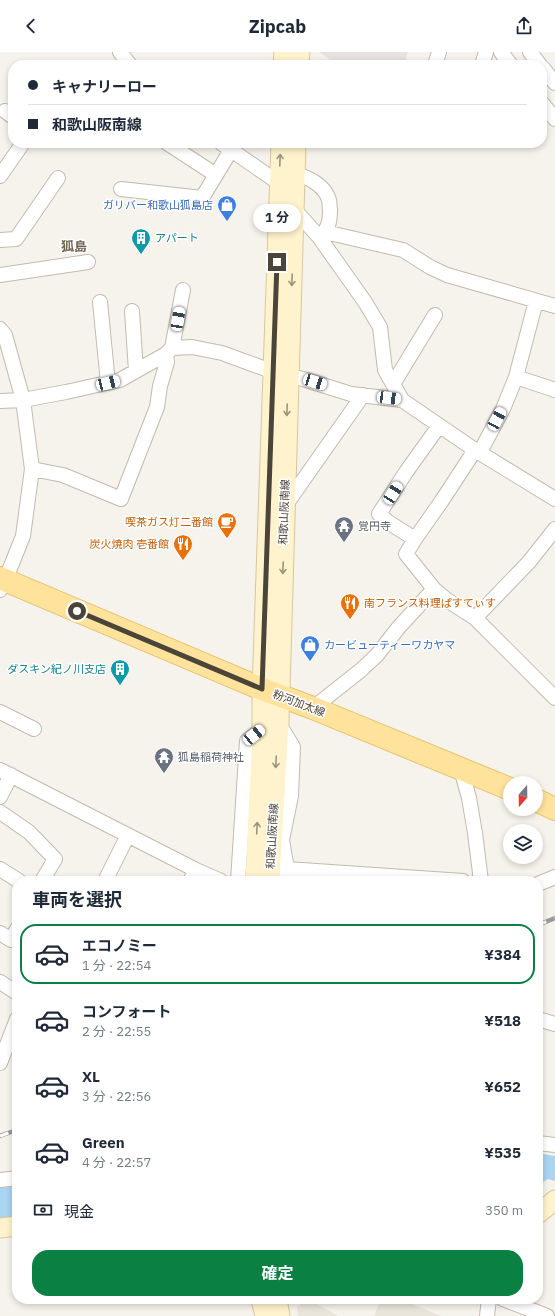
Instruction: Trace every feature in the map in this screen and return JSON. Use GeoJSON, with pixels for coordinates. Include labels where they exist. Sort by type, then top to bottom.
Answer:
{"type":"FeatureCollection","features":[{"type":"Feature","properties":{"kind":"main road","name":"和歌山阪南線"},"geometry":{"type":"LineString","coordinates":[[271,692],[285,506],[281,374],[294,209],[282,148]]}},
{"type":"Feature","properties":{"kind":"main road","name":"和歌山阪南線"},"geometry":{"type":"LineString","coordinates":[[270,875],[270,726],[287,178],[295,148]]}},
{"type":"Feature","properties":{"kind":"main road","name":"粉河加太線"},"geometry":{"type":"LineString","coordinates":[[2,583],[503,786]]}},
{"type":"Feature","properties":{"kind":"main road"},"geometry":{"type":"LineString","coordinates":[[543,803],[555,809]]}},
{"type":"Feature","properties":{"kind":"main road"},"geometry":{"type":"LineString","coordinates":[[543,1210],[555,1200]]}},
{"type":"Feature","properties":{"kind":"main road"},"geometry":{"type":"LineString","coordinates":[[0,1228],[12,1227]]}},
{"type":"Feature","properties":{"kind":"main road"},"geometry":{"type":"LineString","coordinates":[[262,1304],[265,1316]]}},
{"type":"Feature","properties":{"kind":"main road"},"geometry":{"type":"LineString","coordinates":[[278,1304],[280,1316]]}},
{"type":"Feature","properties":{"kind":"street"},"geometry":{"type":"LineString","coordinates":[[120,52],[126,60]]}},
{"type":"Feature","properties":{"kind":"street"},"geometry":{"type":"LineString","coordinates":[[530,52],[536,60]]}},
{"type":"Feature","properties":{"kind":"street"},"geometry":{"type":"LineString","coordinates":[[547,73],[554,81]]}},
{"type":"Feature","properties":{"kind":"street"},"geometry":{"type":"LineString","coordinates":[[547,109],[555,119]]}},
{"type":"Feature","properties":{"kind":"street"},"geometry":{"type":"LineString","coordinates":[[2,169],[19,148]]}},
{"type":"Feature","properties":{"kind":"street"},"geometry":{"type":"LineString","coordinates":[[175,148],[216,175]]}},
{"type":"Feature","properties":{"kind":"street"},"geometry":{"type":"LineString","coordinates":[[121,189],[202,198],[216,175],[225,148]]}},
{"type":"Feature","properties":{"kind":"street"},"geometry":{"type":"LineString","coordinates":[[230,148],[287,178],[303,175],[320,186],[329,200],[330,221],[322,235]]}},
{"type":"Feature","properties":{"kind":"street"},"geometry":{"type":"LineString","coordinates":[[0,240],[16,239],[58,178]]}},
{"type":"Feature","properties":{"kind":"street"},"geometry":{"type":"LineString","coordinates":[[294,209],[322,235],[380,327],[385,370],[402,400],[477,451],[555,499]]}},
{"type":"Feature","properties":{"kind":"street"},"geometry":{"type":"LineString","coordinates":[[322,235],[403,250],[447,275],[555,306]]}},
{"type":"Feature","properties":{"kind":"street"},"geometry":{"type":"LineString","coordinates":[[0,275],[88,262]]}},
{"type":"Feature","properties":{"kind":"street"},"geometry":{"type":"LineString","coordinates":[[32,468],[63,475],[121,499],[157,407],[160,386],[167,362],[183,290]]}},
{"type":"Feature","properties":{"kind":"street"},"geometry":{"type":"LineString","coordinates":[[536,301],[516,378],[502,409],[477,451],[406,554],[434,589],[447,600],[475,618],[555,698]]}},
{"type":"Feature","properties":{"kind":"street"},"geometry":{"type":"LineString","coordinates":[[100,302],[108,383]]}},
{"type":"Feature","properties":{"kind":"street"},"geometry":{"type":"LineString","coordinates":[[132,311],[136,371]]}},
{"type":"Feature","properties":{"kind":"street"},"geometry":{"type":"LineString","coordinates":[[393,384],[435,315]]}},
{"type":"Feature","properties":{"kind":"street"},"geometry":{"type":"LineString","coordinates":[[0,329],[5,334],[23,400],[32,468],[23,536],[2,583]]}},
{"type":"Feature","properties":{"kind":"street"},"geometry":{"type":"LineString","coordinates":[[0,401],[23,400],[120,380],[169,351],[192,347],[222,353],[281,374],[303,379],[351,394],[402,400]]}},
{"type":"Feature","properties":{"kind":"street"},"geometry":{"type":"LineString","coordinates":[[516,378],[555,390]]}},
{"type":"Feature","properties":{"kind":"street"},"geometry":{"type":"LineString","coordinates":[[285,506],[363,395]]}},
{"type":"Feature","properties":{"kind":"street"},"geometry":{"type":"LineString","coordinates":[[415,539],[388,522],[379,514],[406,472],[439,426]]}},
{"type":"Feature","properties":{"kind":"street"},"geometry":{"type":"LineString","coordinates":[[475,618],[529,562],[555,529]]}},
{"type":"Feature","properties":{"kind":"street"},"geometry":{"type":"LineString","coordinates":[[313,708],[361,670],[377,655],[399,627],[434,589]]}},
{"type":"Feature","properties":{"kind":"street"},"geometry":{"type":"LineString","coordinates":[[0,712],[34,729]]}},
{"type":"Feature","properties":{"kind":"street"},"geometry":{"type":"LineString","coordinates":[[238,876],[247,741],[270,726],[293,747],[291,796],[282,840],[270,875],[310,876]]}},
{"type":"Feature","properties":{"kind":"street"},"geometry":{"type":"LineString","coordinates":[[461,769],[476,833],[480,876]]}},
{"type":"Feature","properties":{"kind":"street"},"geometry":{"type":"LineString","coordinates":[[0,797],[6,772],[128,835],[193,875]]}},
{"type":"Feature","properties":{"kind":"street"},"geometry":{"type":"LineString","coordinates":[[0,812],[29,832],[54,859],[45,876]]}},
{"type":"Feature","properties":{"kind":"street"},"geometry":{"type":"LineString","coordinates":[[108,876],[128,835]]}},
{"type":"Feature","properties":{"kind":"street"},"geometry":{"type":"LineString","coordinates":[[0,870],[12,877]]}},
{"type":"Feature","properties":{"kind":"street"},"geometry":{"type":"LineString","coordinates":[[543,882],[555,877]]}},
{"type":"Feature","properties":{"kind":"street"},"geometry":{"type":"LineString","coordinates":[[0,933],[11,940],[12,938]]}},
{"type":"Feature","properties":{"kind":"street"},"geometry":{"type":"LineString","coordinates":[[0,982],[12,990]]}},
{"type":"Feature","properties":{"kind":"street"},"geometry":{"type":"LineString","coordinates":[[543,1020],[555,1024]]}},
{"type":"Feature","properties":{"kind":"street"},"geometry":{"type":"LineString","coordinates":[[0,1063],[12,1032]]}},
{"type":"Feature","properties":{"kind":"street"},"geometry":{"type":"LineString","coordinates":[[543,1144],[555,1145]]}},
{"type":"Feature","properties":{"kind":"street"},"geometry":{"type":"LineString","coordinates":[[0,1180],[12,1179]]}},
{"type":"Feature","properties":{"kind":"street"},"geometry":{"type":"LineString","coordinates":[[487,1316],[488,1304]]}},
{"type":"Feature","properties":{"kind":"street"},"geometry":{"type":"LineString","coordinates":[[518,1304],[547,1316]]}},
{"type":"Feature","properties":{"kind":"shaded area"},"geometry":{"type":"Polygon","coordinates":[[[319,52],[408,52],[406,60],[331,60],[319,52]]]}},
{"type":"Feature","properties":{"kind":"shaded area"},"geometry":{"type":"Polygon","coordinates":[[[301,1304],[317,1304],[338,1316],[298,1316],[297,1307],[301,1304]]]}},
{"type":"Feature","properties":{"kind":"shaded area"},"geometry":{"type":"Polygon","coordinates":[[[379,1304],[412,1304],[442,1316],[374,1316],[379,1304]]]}},
{"type":"Feature","properties":{"kind":"water"},"geometry":{"type":"Polygon","coordinates":[[[543,1154],[555,1156],[555,1181],[548,1179],[543,1182],[543,1154]]]}},
{"type":"Feature","properties":{"kind":"water"},"geometry":{"type":"Polygon","coordinates":[[[12,1187],[12,1221],[0,1222],[0,1188],[12,1187]]]}},
{"type":"Feature","properties":{"kind":"railway"},"geometry":{"type":"LineString","coordinates":[[543,923],[555,918]]}},
{"type":"Feature","properties":{"kind":"railway"},"geometry":{"type":"LineString","coordinates":[[0,1136],[12,1132]]}},
{"type":"Feature","properties":{"kind":"place","name":"ガリバー和歌山狐島店"},"geometry":{"type":"Point","coordinates":[227,222]}},
{"type":"Feature","properties":{"kind":"place","name":"アパート"},"geometry":{"type":"Point","coordinates":[141,255]}},
{"type":"Feature","properties":{"kind":"place","name":"喫茶ガス灯二番館"},"geometry":{"type":"Point","coordinates":[227,539]}},
{"type":"Feature","properties":{"kind":"place","name":"覚円寺"},"geometry":{"type":"Point","coordinates":[344,543]}},
{"type":"Feature","properties":{"kind":"place","name":"炭火焼肉 壱番館"},"geometry":{"type":"Point","coordinates":[183,561]}},
{"type":"Feature","properties":{"kind":"place","name":"南フランス料理ぱすてぃす"},"geometry":{"type":"Point","coordinates":[350,620]}},
{"type":"Feature","properties":{"kind":"place","name":"カービューティーワカヤマ"},"geometry":{"type":"Point","coordinates":[310,662]}},
{"type":"Feature","properties":{"kind":"place","name":"ダスキン紀ノ川支店"},"geometry":{"type":"Point","coordinates":[120,686]}},
{"type":"Feature","properties":{"kind":"place","name":"狐島稲荷神社"},"geometry":{"type":"Point","coordinates":[164,774]}},
{"type":"Feature","properties":{"kind":"district","name":"狐島"},"geometry":{"type":"Point","coordinates":[74,246]}},
{"type":"Feature","properties":{"kind":"route"},"geometry":{"type":"LineString","coordinates":[[77,611],[262,689],[277,262]]}}]}
